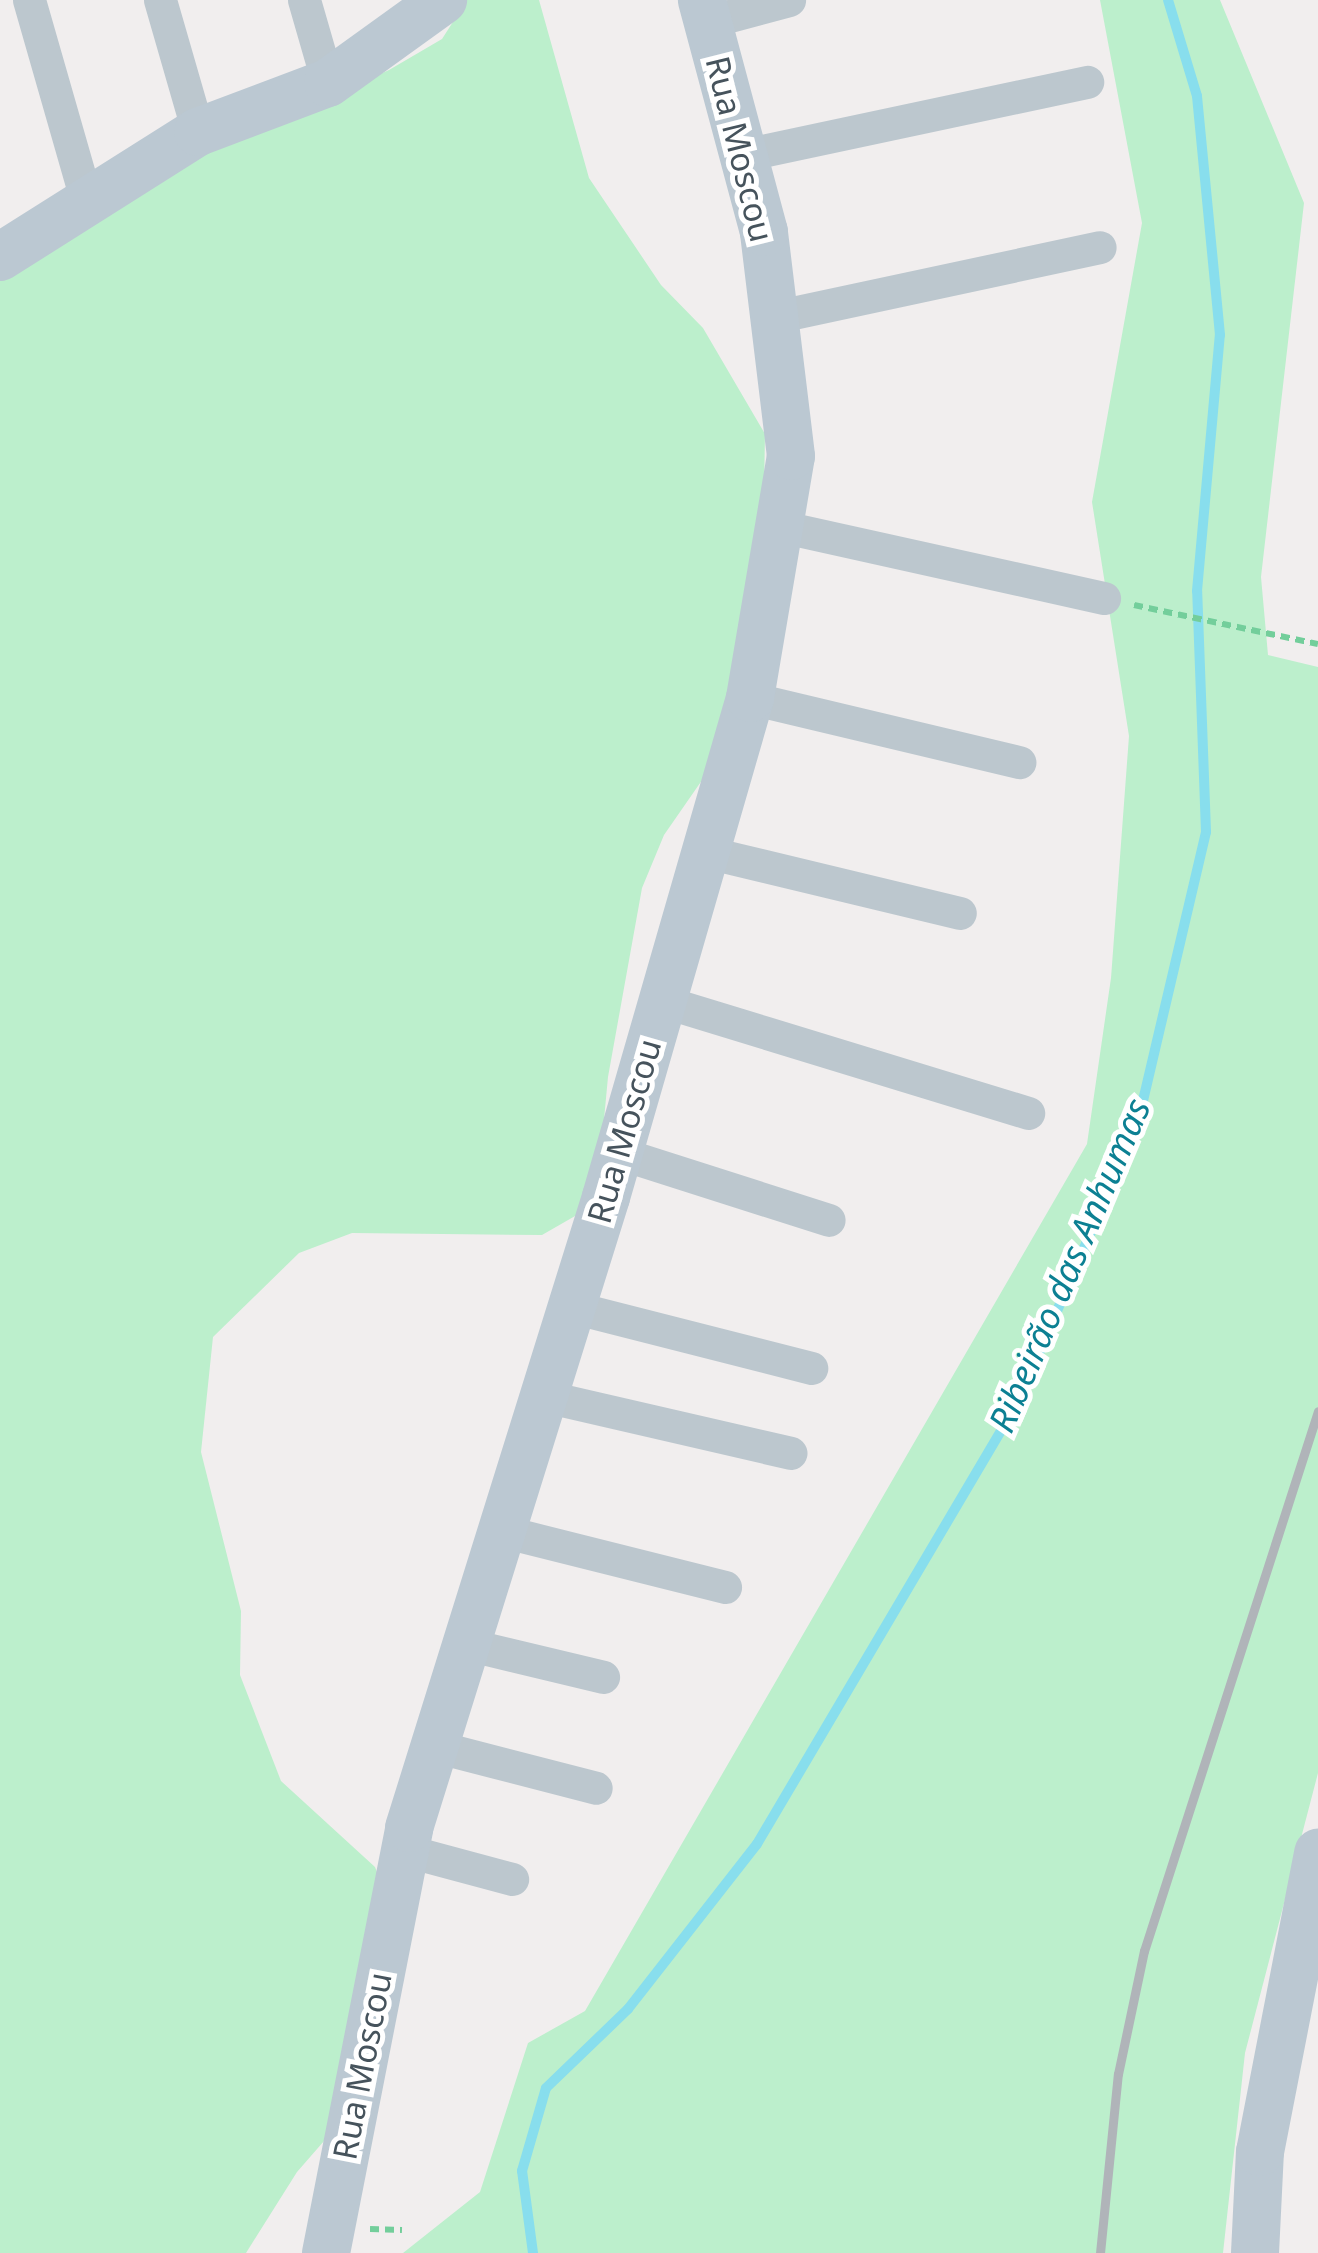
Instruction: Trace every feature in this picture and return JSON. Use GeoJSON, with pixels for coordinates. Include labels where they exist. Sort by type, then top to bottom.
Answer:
{"type":"FeatureCollection","features":[{"type":"Feature","properties":{"kind":"street"},"geometry":{"type":"LineString","coordinates":[[29,0],[87,202]]}},
{"type":"Feature","properties":{"kind":"street"},"geometry":{"type":"LineString","coordinates":[[160,0],[198,132]]}},
{"type":"Feature","properties":{"kind":"street"},"geometry":{"type":"LineString","coordinates":[[304,0],[328,83]]}},
{"type":"Feature","properties":{"kind":"street"},"geometry":{"type":"LineString","coordinates":[[0,257],[198,132],[328,83],[443,0]]}},
{"type":"Feature","properties":{"kind":"street"},"geometry":{"type":"LineString","coordinates":[[704,11],[789,0]]}},
{"type":"Feature","properties":{"kind":"street","name":"Rua Moscou"},"geometry":{"type":"LineString","coordinates":[[326,2253],[404,1850],[619,1153],[750,698],[791,456],[775,316],[743,155],[704,11]]}},
{"type":"Feature","properties":{"kind":"street"},"geometry":{"type":"LineString","coordinates":[[743,155],[1087,82]]}},
{"type":"Feature","properties":{"kind":"street"},"geometry":{"type":"LineString","coordinates":[[775,316],[1100,248]]}},
{"type":"Feature","properties":{"kind":"street"},"geometry":{"type":"LineString","coordinates":[[779,526],[1104,598]]}},
{"type":"Feature","properties":{"kind":"street"},"geometry":{"type":"LineString","coordinates":[[750,698],[1019,762]]}},
{"type":"Feature","properties":{"kind":"street"},"geometry":{"type":"LineString","coordinates":[[706,852],[960,914]]}},
{"type":"Feature","properties":{"kind":"street"},"geometry":{"type":"LineString","coordinates":[[662,1001],[1028,1113]]}},
{"type":"Feature","properties":{"kind":"street"},"geometry":{"type":"LineString","coordinates":[[619,1153],[829,1220]]}},
{"type":"Feature","properties":{"kind":"street"},"geometry":{"type":"LineString","coordinates":[[572,1307],[811,1368]]}},
{"type":"Feature","properties":{"kind":"street"},"geometry":{"type":"LineString","coordinates":[[544,1396],[790,1453]]}},
{"type":"Feature","properties":{"kind":"street"},"geometry":{"type":"LineString","coordinates":[[502,1531],[725,1587]]}},
{"type":"Feature","properties":{"kind":"street"},"geometry":{"type":"LineString","coordinates":[[466,1644],[603,1677]]}},
{"type":"Feature","properties":{"kind":"street"},"geometry":{"type":"LineString","coordinates":[[434,1746],[596,1788]]}},
{"type":"Feature","properties":{"kind":"street"},"geometry":{"type":"LineString","coordinates":[[404,1850],[512,1879]]}},
{"type":"Feature","properties":{"kind":"street"},"geometry":{"type":"LineString","coordinates":[[1255,2253],[1260,2152],[1318,1853]]}},
{"type":"Feature","properties":{"kind":"path"},"geometry":{"type":"LineString","coordinates":[[1104,598],[1318,644]]}},
{"type":"Feature","properties":{"kind":"green space"},"geometry":{"type":"Polygon","coordinates":[[[467,0],[539,0],[589,178],[661,285],[703,328],[765,434],[762,604],[707,773],[664,835],[642,888],[608,1077],[596,1204],[542,1235],[352,1233],[299,1253],[213,1337],[201,1452],[241,1611],[240,1675],[281,1781],[375,1867],[396,1920],[351,2110],[297,2172],[246,2253],[0,2253],[0,243],[389,70],[442,39],[467,0]]]}},
{"type":"Feature","properties":{"kind":"green space"},"geometry":{"type":"Polygon","coordinates":[[[1100,0],[1220,0],[1304,203],[1261,577],[1268,655],[1318,667],[1318,1773],[1245,2053],[1223,2253],[403,2253],[480,2192],[528,2043],[585,2011],[1087,1144],[1111,978],[1129,736],[1092,502],[1142,223],[1100,0]]]}},
{"type":"Feature","properties":{"kind":"waterway","name":"Ribeirão das Anhumas"},"geometry":{"type":"LineString","coordinates":[[533,2253],[522,2171],[546,2088],[628,2009],[757,1844],[1018,1402],[1138,1122],[1206,832],[1197,591],[1220,335],[1197,96],[1168,0]]}},
{"type":"Feature","properties":{"kind":"railway"},"geometry":{"type":"LineString","coordinates":[[1100,2253],[1118,2074],[1144,1951],[1318,1411]]}}]}
